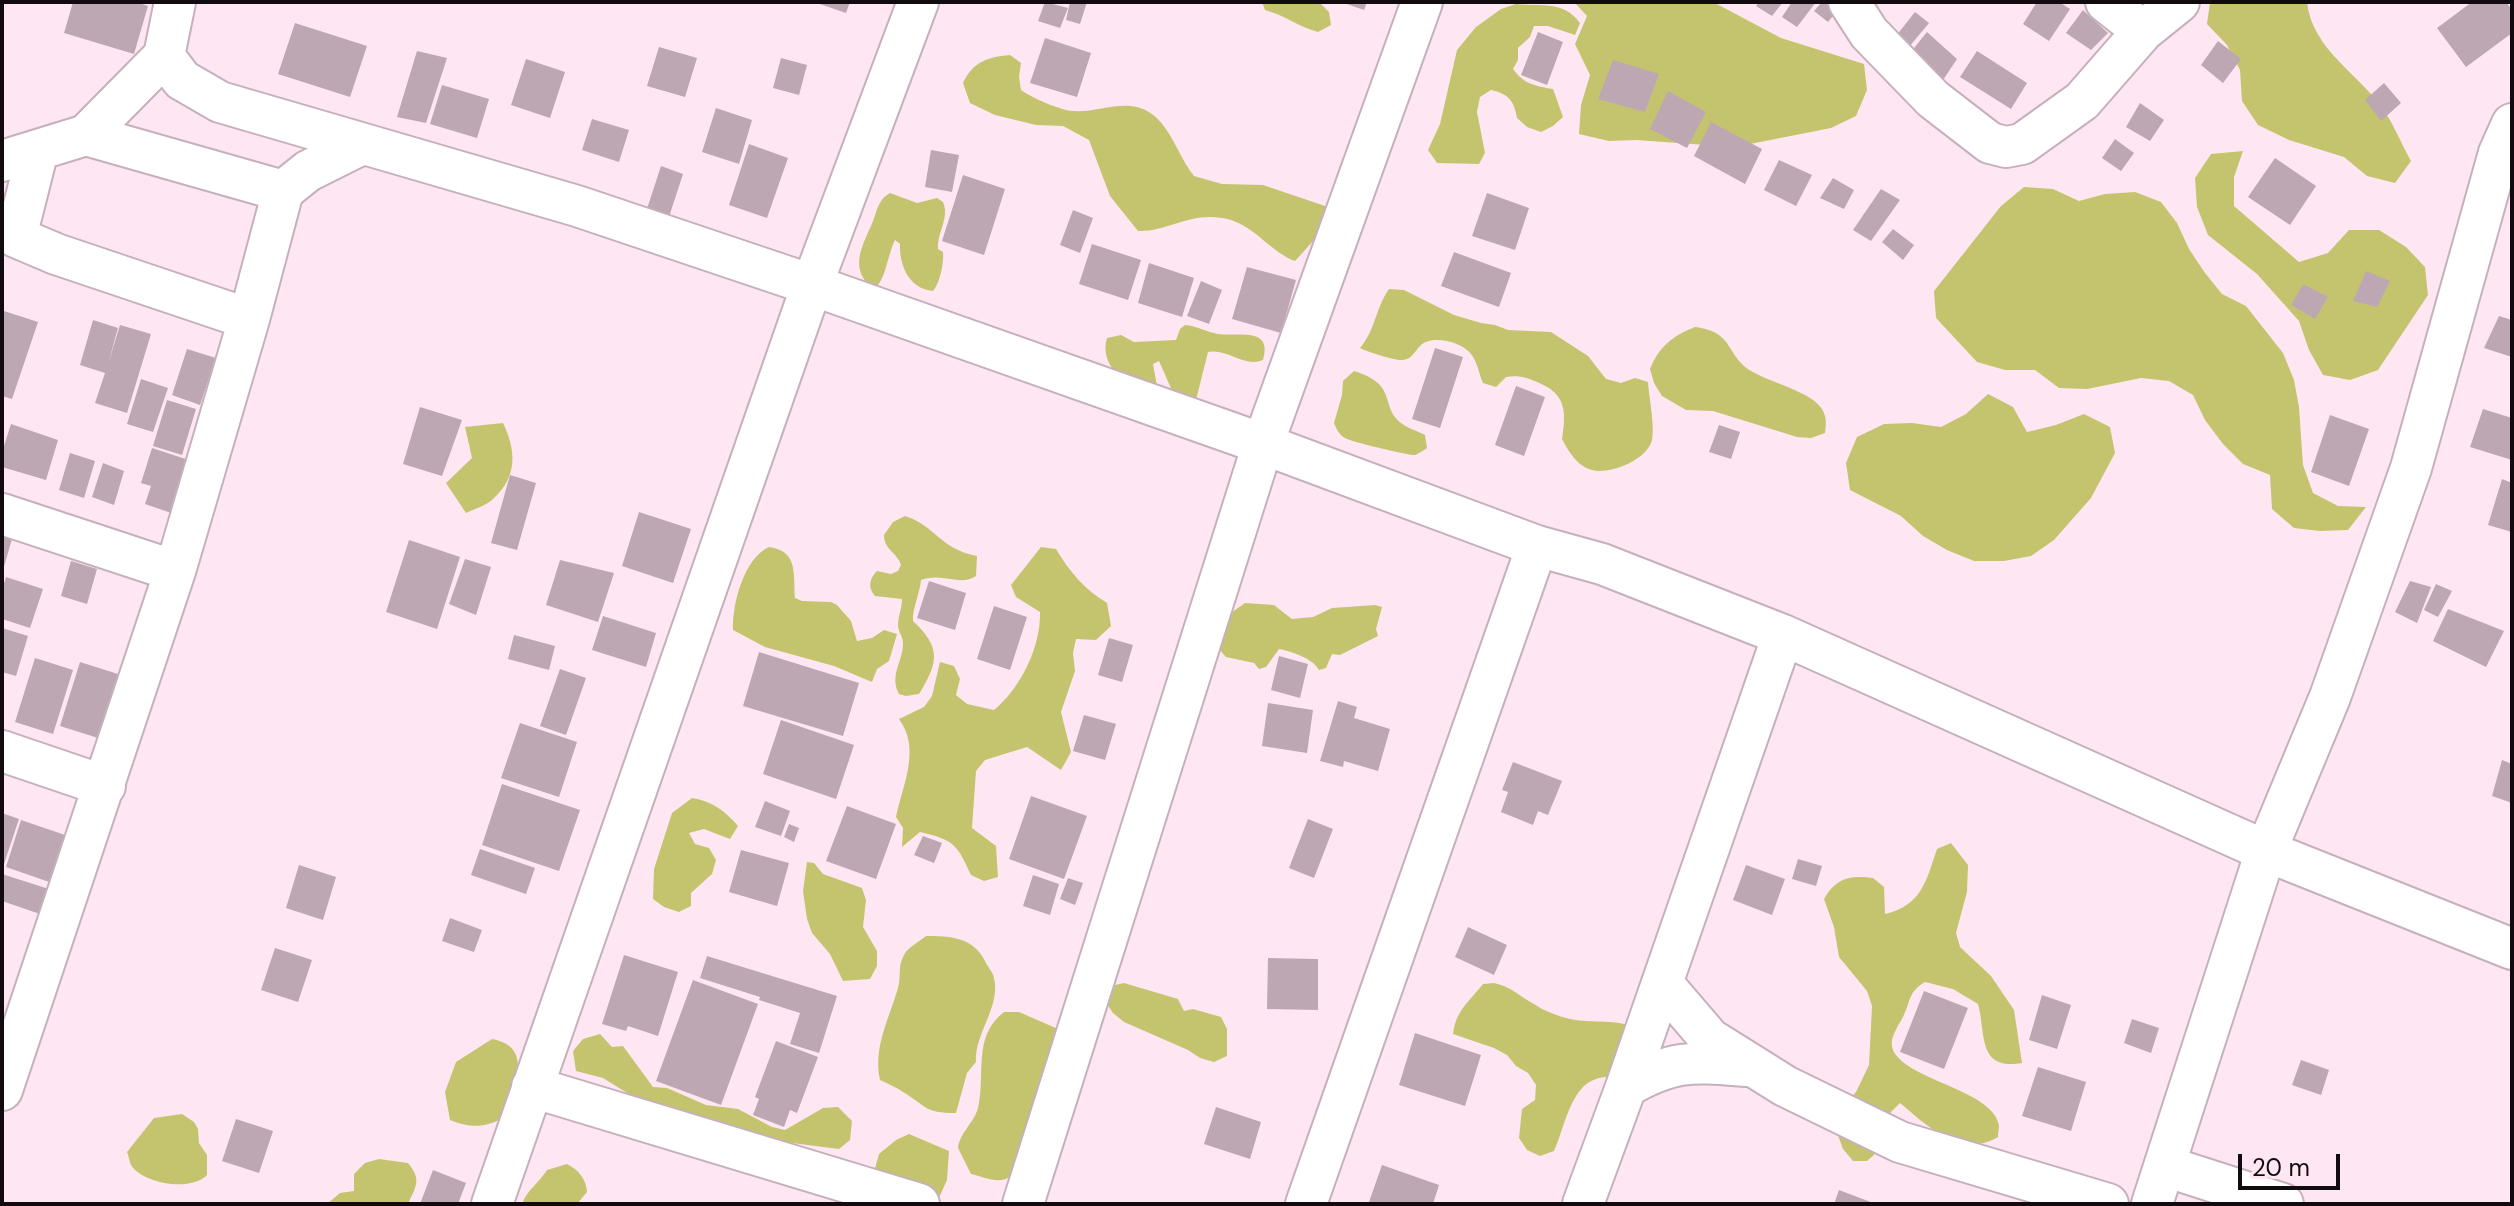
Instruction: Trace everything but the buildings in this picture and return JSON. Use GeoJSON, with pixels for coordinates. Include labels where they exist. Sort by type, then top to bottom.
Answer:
{"type":"FeatureCollection","features":[{"type":"Feature","properties":{"kind":"street"},"geometry":{"type":"LineString","coordinates":[[175,2],[164,56],[86,135],[20,156],[9,232],[56,254],[249,319]]}},
{"type":"Feature","properties":{"kind":"street"},"geometry":{"type":"LineString","coordinates":[[492,1204],[812,285],[918,2]]}},
{"type":"Feature","properties":{"kind":"street"},"geometry":{"type":"LineString","coordinates":[[1023,1204],[1263,444],[1422,2]]}},
{"type":"Feature","properties":{"kind":"street"},"geometry":{"type":"LineString","coordinates":[[1849,2],[1869,33],[1933,99],[1990,143],[2006,147],[2022,144],[2082,101],[2143,31],[2179,2]]}},
{"type":"Feature","properties":{"kind":"street"},"geometry":{"type":"LineString","coordinates":[[2106,2],[2143,31]]}},
{"type":"Feature","properties":{"kind":"street"},"geometry":{"type":"LineString","coordinates":[[164,56],[182,80],[220,102],[577,206],[1263,444],[1537,546],[1602,564],[1783,635],[2266,851],[2512,949]]}},
{"type":"Feature","properties":{"kind":"street"},"geometry":{"type":"LineString","coordinates":[[2152,1204],[2266,851],[2330,697],[2496,229],[2499,153],[2512,124]]}},
{"type":"Feature","properties":{"kind":"street"},"geometry":{"type":"LineString","coordinates":[[86,135],[283,191]]}},
{"type":"Feature","properties":{"kind":"street"},"geometry":{"type":"LineString","coordinates":[[2,1090],[17,990],[105,786],[175,571],[283,191],[308,171],[360,145]]}},
{"type":"Feature","properties":{"kind":"street"},"geometry":{"type":"LineString","coordinates":[[2,514],[175,571]]}},
{"type":"Feature","properties":{"kind":"street"},"geometry":{"type":"LineString","coordinates":[[1306,1204],[1537,546]]}},
{"type":"Feature","properties":{"kind":"street"},"geometry":{"type":"LineString","coordinates":[[1583,1204],[1783,635]]}},
{"type":"Feature","properties":{"kind":"street"},"geometry":{"type":"LineString","coordinates":[[2,751],[105,786]]}},
{"type":"Feature","properties":{"kind":"street"},"geometry":{"type":"LineString","coordinates":[[1662,983],[1710,1039],[1785,1086],[1900,1142],[2108,1204]]}},
{"type":"Feature","properties":{"kind":"street"},"geometry":{"type":"LineString","coordinates":[[1626,1087],[1648,1074],[1690,1062],[1754,1067]]}},
{"type":"Feature","properties":{"kind":"street"},"geometry":{"type":"LineString","coordinates":[[532,1087],[919,1204]]}},
{"type":"Feature","properties":{"kind":"street"},"geometry":{"type":"LineString","coordinates":[[2165,1166],[2283,1204]]}},
{"type":"Feature","properties":{"kind":"shaded area"},"geometry":{"type":"Polygon","coordinates":[[[1262,2],[1319,2],[1329,12],[1331,25],[1318,32],[1311,30],[1265,10],[1262,2]]]}},
{"type":"Feature","properties":{"kind":"shaded area"},"geometry":{"type":"Polygon","coordinates":[[[1574,2],[1713,2],[1781,38],[1864,64],[1867,90],[1856,116],[1831,128],[1750,144],[1720,146],[1609,141],[1579,134],[1581,105],[1590,75],[1575,44],[1587,16],[1574,2]]]}},
{"type":"Feature","properties":{"kind":"shaded area"},"geometry":{"type":"Polygon","coordinates":[[[2210,2],[2307,2],[2311,19],[2327,48],[2375,98],[2411,161],[2395,183],[2367,176],[2344,157],[2289,140],[2258,125],[2242,101],[2240,70],[2227,45],[2207,24],[2210,2]]]}},
{"type":"Feature","properties":{"kind":"shaded area"},"geometry":{"type":"Polygon","coordinates":[[[1516,4],[1559,8],[1580,23],[1575,35],[1548,26],[1534,26],[1530,37],[1518,48],[1518,60],[1513,69],[1530,84],[1553,89],[1563,117],[1541,132],[1527,127],[1517,118],[1509,99],[1491,90],[1480,97],[1477,112],[1485,153],[1479,164],[1437,163],[1428,150],[1440,124],[1457,50],[1476,27],[1501,9],[1516,4]]]}},
{"type":"Feature","properties":{"kind":"shaded area"},"geometry":{"type":"Polygon","coordinates":[[[1010,55],[1021,63],[1021,90],[1026,93],[1073,111],[1123,106],[1143,109],[1159,120],[1194,176],[1222,184],[1263,185],[1331,208],[1326,233],[1314,240],[1295,261],[1240,224],[1217,217],[1138,231],[1110,196],[1089,140],[1063,126],[1036,125],[995,115],[970,103],[963,83],[971,70],[988,59],[1010,55]]]}},
{"type":"Feature","properties":{"kind":"shaded area"},"geometry":{"type":"Polygon","coordinates":[[[2243,151],[2234,177],[2234,206],[2299,262],[2328,253],[2349,230],[2379,230],[2406,247],[2425,267],[2428,295],[2378,370],[2350,380],[2323,375],[2309,350],[2299,321],[2257,274],[2208,235],[2197,207],[2195,178],[2211,154],[2243,151]]]}},
{"type":"Feature","properties":{"kind":"shaded area"},"geometry":{"type":"Polygon","coordinates":[[[2024,187],[2053,189],[2079,201],[2105,194],[2135,192],[2161,202],[2177,223],[2205,273],[2222,294],[2246,306],[2283,353],[2294,380],[2303,465],[2313,493],[2338,506],[2366,507],[2348,530],[2294,528],[2272,509],[2270,475],[2243,464],[2205,420],[2193,395],[2169,381],[2141,378],[2087,389],[2059,388],[2035,370],[2005,370],[1977,362],[1936,318],[1934,291],[2001,206],[2024,187]]]}},
{"type":"Feature","properties":{"kind":"shaded area"},"geometry":{"type":"Polygon","coordinates":[[[890,193],[917,203],[937,198],[943,202],[945,214],[938,249],[943,252],[943,262],[933,291],[918,286],[907,275],[901,260],[900,244],[895,240],[877,286],[870,286],[860,272],[864,241],[880,203],[890,193]]]}},
{"type":"Feature","properties":{"kind":"shaded area"},"geometry":{"type":"Polygon","coordinates":[[[1389,289],[1404,290],[1454,315],[1481,323],[1508,330],[1551,332],[1588,356],[1606,379],[1621,383],[1635,378],[1648,382],[1653,428],[1649,447],[1636,460],[1618,468],[1592,470],[1574,458],[1562,439],[1562,404],[1559,397],[1546,386],[1518,376],[1506,377],[1496,387],[1483,383],[1471,354],[1461,346],[1446,341],[1425,342],[1405,360],[1380,356],[1360,348],[1389,289]]]}},
{"type":"Feature","properties":{"kind":"shaded area"},"geometry":{"type":"Polygon","coordinates":[[[1185,325],[1218,334],[1252,335],[1263,342],[1263,360],[1249,362],[1208,352],[1196,400],[1174,395],[1159,361],[1153,364],[1159,397],[1115,372],[1110,365],[1106,352],[1107,338],[1121,335],[1134,342],[1176,340],[1185,325]]]}},
{"type":"Feature","properties":{"kind":"shaded area"},"geometry":{"type":"Polygon","coordinates":[[[1695,327],[1717,334],[1751,371],[1800,392],[1817,403],[1825,415],[1825,433],[1811,438],[1797,437],[1713,411],[1686,410],[1662,396],[1650,369],[1667,343],[1695,327]]]}},
{"type":"Feature","properties":{"kind":"shaded area"},"geometry":{"type":"Polygon","coordinates":[[[1354,371],[1377,382],[1403,425],[1425,435],[1427,448],[1411,455],[1341,435],[1334,423],[1343,381],[1354,371]]]}},
{"type":"Feature","properties":{"kind":"shaded area"},"geometry":{"type":"Polygon","coordinates":[[[1988,394],[2013,407],[2027,432],[2084,414],[2110,427],[2115,453],[2091,498],[2054,540],[2031,556],[2004,561],[1974,561],[1947,550],[1923,536],[1901,516],[1850,490],[1846,463],[1857,437],[1884,424],[1912,423],[1941,427],[1966,414],[1988,394]]]}},
{"type":"Feature","properties":{"kind":"shaded area"},"geometry":{"type":"Polygon","coordinates":[[[503,423],[512,453],[511,472],[502,490],[485,505],[466,513],[446,483],[472,458],[465,427],[503,423]]]}},
{"type":"Feature","properties":{"kind":"shaded area"},"geometry":{"type":"Polygon","coordinates":[[[905,516],[924,525],[954,548],[977,556],[976,576],[970,579],[921,580],[913,621],[929,639],[934,655],[933,664],[919,694],[906,696],[899,694],[895,681],[903,643],[898,625],[902,599],[875,596],[870,586],[877,571],[891,574],[898,571],[901,565],[886,544],[884,535],[893,522],[905,516]]]}},
{"type":"Feature","properties":{"kind":"shaded area"},"geometry":{"type":"Polygon","coordinates":[[[769,547],[779,549],[790,559],[795,598],[837,605],[851,621],[857,641],[872,638],[884,630],[897,634],[889,661],[877,669],[872,682],[834,666],[765,647],[733,630],[735,608],[746,571],[769,547]]]}},
{"type":"Feature","properties":{"kind":"shaded area"},"geometry":{"type":"Polygon","coordinates":[[[1041,547],[1056,549],[1078,579],[1107,603],[1111,626],[1096,640],[1076,639],[1073,653],[1075,671],[1061,712],[1071,752],[1061,770],[1027,747],[985,760],[976,771],[972,828],[996,846],[998,877],[984,881],[971,875],[958,850],[941,838],[920,832],[902,847],[903,828],[896,817],[910,754],[909,742],[899,719],[924,707],[932,696],[940,662],[954,666],[960,679],[956,695],[967,704],[994,710],[1004,701],[1028,666],[1037,639],[1040,612],[1016,597],[1011,585],[1041,547]]]}},
{"type":"Feature","properties":{"kind":"shaded area"},"geometry":{"type":"Polygon","coordinates":[[[1245,603],[1274,605],[1292,619],[1313,617],[1332,608],[1382,607],[1376,629],[1378,636],[1340,655],[1332,654],[1326,668],[1319,670],[1307,659],[1279,649],[1266,667],[1259,669],[1254,663],[1226,657],[1217,647],[1228,615],[1245,603]]]}},
{"type":"Feature","properties":{"kind":"shaded area"},"geometry":{"type":"Polygon","coordinates":[[[692,798],[718,808],[738,826],[730,839],[704,829],[689,833],[695,844],[709,848],[716,860],[712,874],[691,893],[691,906],[679,912],[653,899],[654,869],[672,813],[692,798]]]}},
{"type":"Feature","properties":{"kind":"shaded area"},"geometry":{"type":"Polygon","coordinates":[[[1951,843],[1968,865],[1967,892],[1956,933],[1960,947],[1991,976],[2014,1010],[2022,1063],[2008,1064],[1990,1055],[1978,1004],[1953,989],[1925,982],[1913,993],[1894,1034],[1895,1053],[1905,1064],[1960,1091],[1992,1112],[1999,1125],[1998,1137],[1985,1143],[1958,1142],[1933,1130],[1900,1103],[1891,1112],[1887,1133],[1877,1151],[1867,1161],[1853,1161],[1843,1149],[1836,1130],[1846,1103],[1856,1092],[1869,1065],[1872,1006],[1867,991],[1839,957],[1834,927],[1824,899],[1839,882],[1857,877],[1873,878],[1884,887],[1885,914],[1897,910],[1907,905],[1921,890],[1937,849],[1951,843]]]}},
{"type":"Feature","properties":{"kind":"shaded area"},"geometry":{"type":"Polygon","coordinates":[[[807,862],[814,863],[823,874],[862,888],[866,900],[863,927],[877,951],[877,966],[870,979],[843,981],[830,954],[812,933],[803,891],[807,862]]]}},
{"type":"Feature","properties":{"kind":"shaded area"},"geometry":{"type":"Polygon","coordinates":[[[926,936],[952,938],[974,947],[994,978],[991,1010],[979,1041],[976,1062],[967,1073],[956,1113],[926,1108],[880,1080],[880,1045],[898,988],[901,961],[907,951],[926,936]]]}},
{"type":"Feature","properties":{"kind":"shaded area"},"geometry":{"type":"Polygon","coordinates":[[[1124,983],[1178,999],[1184,1011],[1193,1009],[1221,1017],[1227,1029],[1227,1056],[1214,1062],[1200,1058],[1124,1022],[1105,1001],[1111,986],[1124,983]]]}},
{"type":"Feature","properties":{"kind":"shaded area"},"geometry":{"type":"Polygon","coordinates":[[[1494,983],[1561,1016],[1639,1029],[1622,1076],[1599,1078],[1587,1084],[1569,1110],[1554,1151],[1540,1156],[1527,1150],[1519,1138],[1522,1109],[1535,1100],[1536,1085],[1528,1073],[1494,1048],[1453,1034],[1460,1012],[1468,1001],[1483,984],[1494,983]]]}},
{"type":"Feature","properties":{"kind":"shaded area"},"geometry":{"type":"Polygon","coordinates":[[[1004,1012],[1019,1012],[1058,1029],[1012,1175],[997,1180],[971,1174],[958,1148],[978,1108],[982,1057],[988,1032],[1004,1012]]]}},
{"type":"Feature","properties":{"kind":"shaded area"},"geometry":{"type":"Polygon","coordinates":[[[600,1034],[612,1047],[623,1046],[653,1087],[667,1088],[706,1105],[738,1109],[772,1127],[785,1130],[823,1108],[838,1107],[852,1121],[850,1140],[839,1149],[769,1140],[640,1101],[603,1078],[576,1071],[573,1051],[583,1039],[600,1034]]]}},
{"type":"Feature","properties":{"kind":"shaded area"},"geometry":{"type":"Polygon","coordinates":[[[492,1039],[506,1044],[514,1051],[517,1060],[516,1083],[503,1118],[477,1126],[450,1120],[445,1092],[456,1062],[492,1039]]]}},
{"type":"Feature","properties":{"kind":"shaded area"},"geometry":{"type":"Polygon","coordinates":[[[182,1114],[198,1129],[199,1143],[207,1155],[207,1175],[190,1183],[168,1184],[137,1172],[127,1152],[154,1118],[182,1114]]]}},
{"type":"Feature","properties":{"kind":"shaded area"},"geometry":{"type":"Polygon","coordinates":[[[909,1134],[949,1151],[947,1180],[938,1200],[874,1172],[879,1154],[909,1134]]]}},
{"type":"Feature","properties":{"kind":"shaded area"},"geometry":{"type":"Polygon","coordinates":[[[379,1159],[408,1163],[412,1169],[416,1183],[408,1204],[327,1204],[340,1193],[354,1191],[354,1174],[365,1163],[379,1159]]]}},
{"type":"Feature","properties":{"kind":"shaded area"},"geometry":{"type":"Polygon","coordinates":[[[567,1164],[581,1175],[586,1187],[587,1192],[577,1204],[522,1204],[547,1170],[567,1164]]]}}]}
